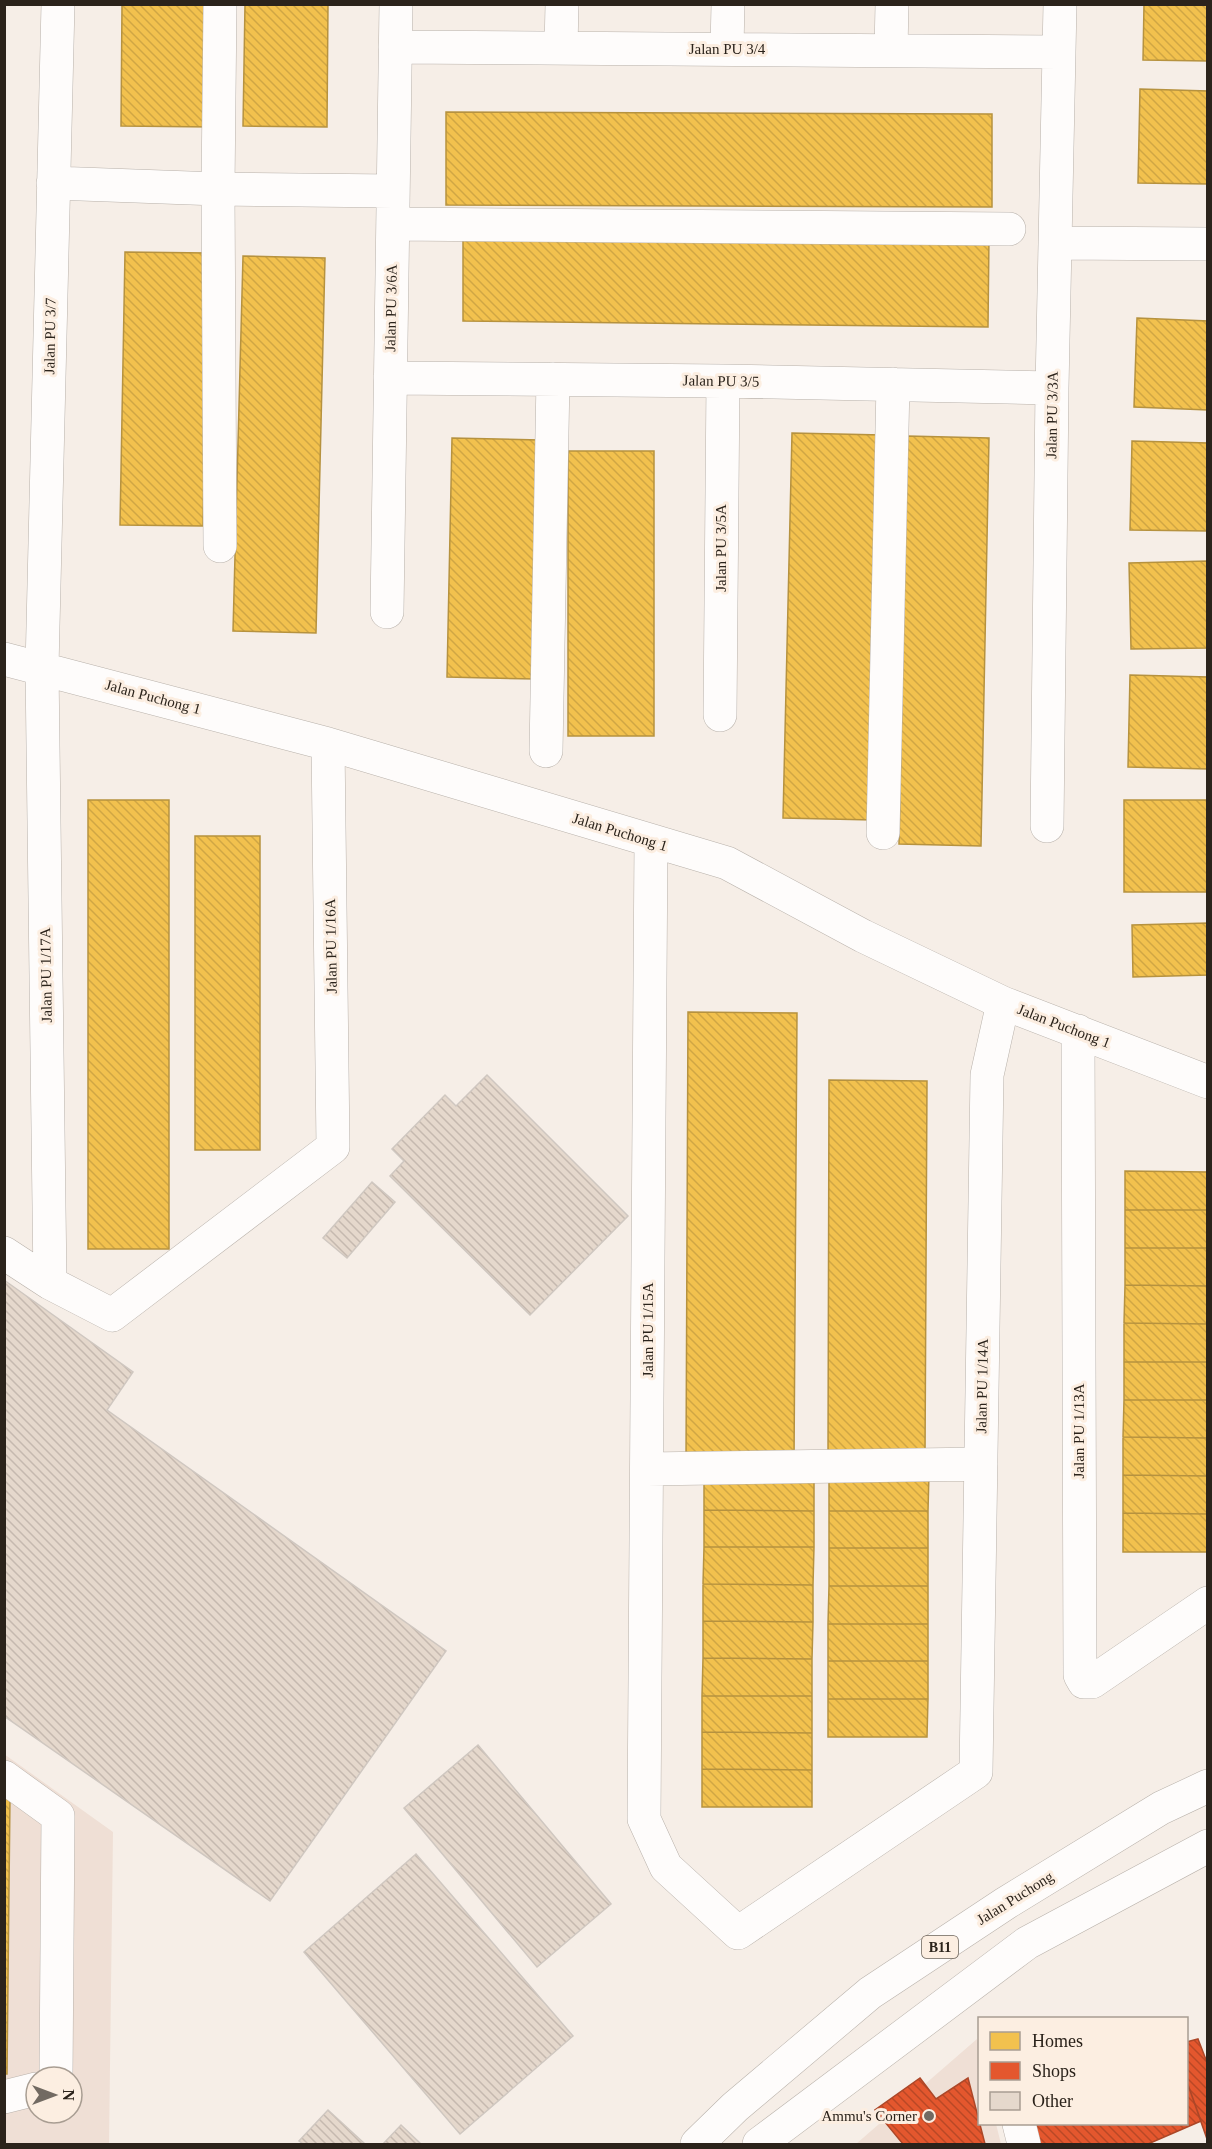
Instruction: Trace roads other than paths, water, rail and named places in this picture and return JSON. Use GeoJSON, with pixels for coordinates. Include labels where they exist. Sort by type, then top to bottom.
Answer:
{"type":"FeatureCollection","features":[{"type":"Feature","properties":{"kind":"street","name":"Jalan PU 3/7"},"geometry":{"type":"LineString","coordinates":[[42,668],[58,4]]}},
{"type":"Feature","properties":{"kind":"street"},"geometry":{"type":"LineString","coordinates":[[220,4],[218,189],[220,546]]}},
{"type":"Feature","properties":{"kind":"street","name":"Jalan PU 3/6A"},"geometry":{"type":"LineString","coordinates":[[387,612],[396,4]]}},
{"type":"Feature","properties":{"kind":"street"},"geometry":{"type":"LineString","coordinates":[[561,48],[562,4]]}},
{"type":"Feature","properties":{"kind":"street"},"geometry":{"type":"LineString","coordinates":[[727,48],[728,4]]}},
{"type":"Feature","properties":{"kind":"street"},"geometry":{"type":"LineString","coordinates":[[891,50],[892,4]]}},
{"type":"Feature","properties":{"kind":"street","name":"Jalan PU 3/3A"},"geometry":{"type":"LineString","coordinates":[[1047,826],[1052,388],[1060,4]]}},
{"type":"Feature","properties":{"kind":"street","name":"Jalan PU 3/4"},"geometry":{"type":"LineString","coordinates":[[395,47],[1059,51]]}},
{"type":"Feature","properties":{"kind":"street"},"geometry":{"type":"LineString","coordinates":[[53,183],[218,189],[393,191]]}},
{"type":"Feature","properties":{"kind":"street"},"geometry":{"type":"LineString","coordinates":[[393,224],[1009,229]]}},
{"type":"Feature","properties":{"kind":"street"},"geometry":{"type":"LineString","coordinates":[[1055,243],[1208,244]]}},
{"type":"Feature","properties":{"kind":"street","name":"Jalan PU 3/5"},"geometry":{"type":"LineString","coordinates":[[390,378],[723,381],[1052,388]]}},
{"type":"Feature","properties":{"kind":"street"},"geometry":{"type":"LineString","coordinates":[[546,751],[553,379]]}},
{"type":"Feature","properties":{"kind":"street","name":"Jalan PU 3/5A"},"geometry":{"type":"LineString","coordinates":[[720,715],[723,381]]}},
{"type":"Feature","properties":{"kind":"street"},"geometry":{"type":"LineString","coordinates":[[883,833],[893,384]]}},
{"type":"Feature","properties":{"kind":"street","name":"Jalan Puchong 1"},"geometry":{"type":"LineString","coordinates":[[4,659],[328,744],[727,864],[863,936],[1003,1003],[1208,1082]]}},
{"type":"Feature","properties":{"kind":"street","name":"Jalan PU 1/17A"},"geometry":{"type":"LineString","coordinates":[[42,668],[50,1283]]}},
{"type":"Feature","properties":{"kind":"street","name":"Jalan PU 1/16A"},"geometry":{"type":"LineString","coordinates":[[50,1283],[112,1315],[333,1147],[328,744]]}},
{"type":"Feature","properties":{"kind":"street","name":"Jalan PU 1/15A"},"geometry":{"type":"LineString","coordinates":[[644,1819],[651,841]]}},
{"type":"Feature","properties":{"kind":"street","name":"Jalan PU 1/14A"},"geometry":{"type":"LineString","coordinates":[[644,1819],[666,1867],[738,1933],[976,1772],[987,1075],[1003,1003]]}},
{"type":"Feature","properties":{"kind":"street","name":"Jalan PU 1/13A"},"geometry":{"type":"LineString","coordinates":[[1078,1031],[1080,1676],[1084,1682],[1092,1682],[1208,1603]]}},
{"type":"Feature","properties":{"kind":"street"},"geometry":{"type":"LineString","coordinates":[[4,1253],[50,1283]]}},
{"type":"Feature","properties":{"kind":"street"},"geometry":{"type":"LineString","coordinates":[[647,1469],[981,1464]]}},
{"type":"Feature","properties":{"kind":"street"},"geometry":{"type":"LineString","coordinates":[[4,1777],[58,1816],[56,2065]]}},
{"type":"Feature","properties":{"kind":"street","name":"Jalan Puchong"},"geometry":{"type":"LineString","coordinates":[[697,2145],[735,2107],[870,1993],[1006,1903],[1161,1808],[1208,1786]]}},
{"type":"Feature","properties":{"kind":"street"},"geometry":{"type":"LineString","coordinates":[[759,2145],[1027,1944],[1208,1846]]}},
{"type":"Feature","properties":{"kind":"street"},"geometry":{"type":"LineString","coordinates":[[4,2097],[24,2092]]}},
{"type":"Feature","properties":{"kind":"street"},"geometry":{"type":"LineString","coordinates":[[1019,2125],[1024,2145]]}},
{"type":"Feature","properties":{"kind":"place","name":"Ammu's Corner"},"geometry":{"type":"Point","coordinates":[929,2116]}}]}
